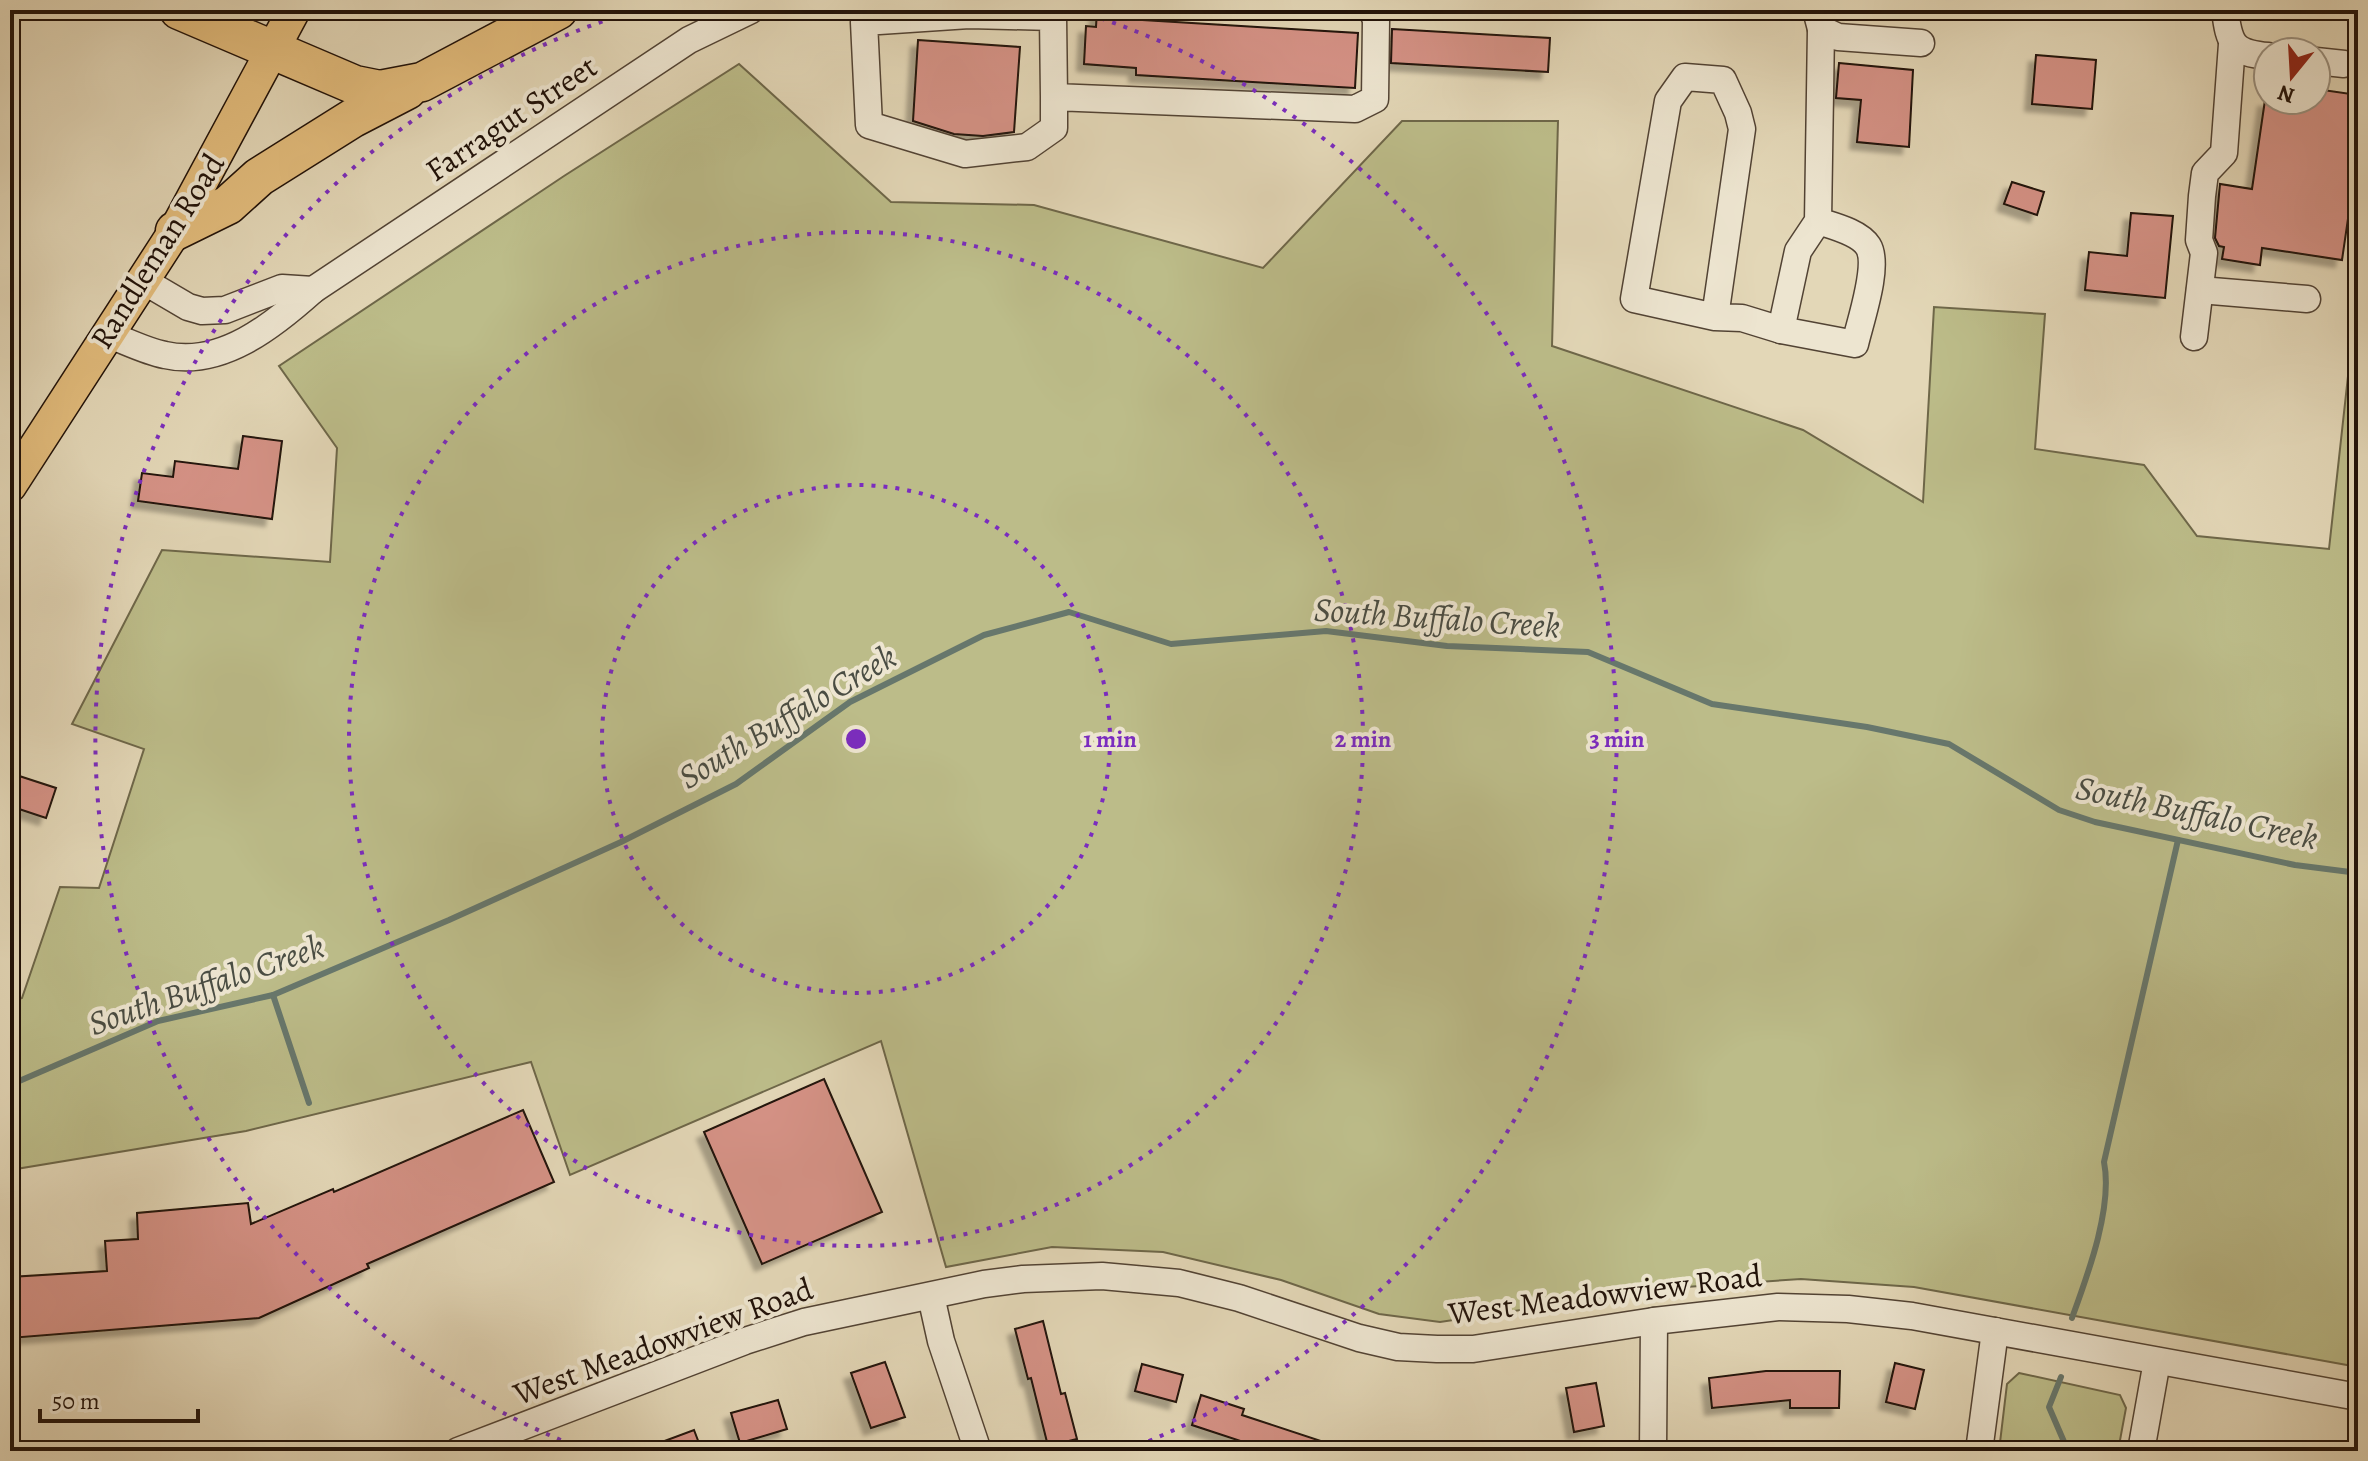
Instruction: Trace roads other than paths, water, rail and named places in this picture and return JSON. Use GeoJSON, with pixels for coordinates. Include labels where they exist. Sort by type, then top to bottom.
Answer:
{"type":"FeatureCollection","features":[{"type":"Feature","properties":{"kind":"highway"},"geometry":{"type":"LineString","coordinates":[[179,10],[355,85],[380,90],[422,82]]}},
{"type":"Feature","properties":{"kind":"highway"},"geometry":{"type":"LineString","coordinates":[[175,231],[228,205],[259,177],[353,118],[558,10]]}},
{"type":"Feature","properties":{"kind":"main road","name":"Randleman Road"},"geometry":{"type":"LineString","coordinates":[[10,486],[175,231],[294,10]]}},
{"type":"Feature","properties":{"kind":"street","name":"Farragut Street"},"geometry":{"type":"LineString","coordinates":[[107,334],[165,355],[189,358],[232,348],[288,312],[313,290],[689,40],[751,10]]}},
{"type":"Feature","properties":{"kind":"street"},"geometry":{"type":"LineString","coordinates":[[1054,97],[1355,109],[1375,99],[1376,20],[1372,10]]}},
{"type":"Feature","properties":{"kind":"street"},"geometry":{"type":"LineString","coordinates":[[2194,337],[2204,253],[2199,240],[2205,173],[2224,153],[2232,44],[2225,10]]}},
{"type":"Feature","properties":{"kind":"street"},"geometry":{"type":"LineString","coordinates":[[969,13],[1053,17],[1054,97],[1054,128],[1027,147],[965,154],[869,125],[864,22],[969,13]]}},
{"type":"Feature","properties":{"kind":"street"},"geometry":{"type":"LineString","coordinates":[[1819,20],[1838,37],[1921,43]]}},
{"type":"Feature","properties":{"kind":"street"},"geometry":{"type":"LineString","coordinates":[[1781,330],[1798,251],[1818,221],[1819,20]]}},
{"type":"Feature","properties":{"kind":"street"},"geometry":{"type":"LineString","coordinates":[[2232,44],[2244,54],[2252,55]]}},
{"type":"Feature","properties":{"kind":"street"},"geometry":{"type":"LineString","coordinates":[[2332,63],[2344,64]]}},
{"type":"Feature","properties":{"kind":"street"},"geometry":{"type":"LineString","coordinates":[[1715,317],[1742,129],[1723,80],[1685,77],[1668,101],[1634,299],[1715,317],[1742,318],[1781,330],[1855,344],[1872,265],[1869,248],[1861,239],[1818,221]]}},
{"type":"Feature","properties":{"kind":"street"},"geometry":{"type":"LineString","coordinates":[[142,280],[188,307],[202,311],[225,310],[282,288],[313,290]]}},
{"type":"Feature","properties":{"kind":"street"},"geometry":{"type":"LineString","coordinates":[[2200,290],[2307,299]]}},
{"type":"Feature","properties":{"kind":"street","name":"West Meadowview Road"},"geometry":{"type":"LineString","coordinates":[[458,1451],[804,1322],[1023,1279],[1102,1276],[1148,1279],[1227,1294],[1359,1338],[1398,1347],[1473,1349],[1654,1321],[1792,1307],[1848,1309],[1912,1316],[2358,1397]]}},
{"type":"Feature","properties":{"kind":"street"},"geometry":{"type":"LineString","coordinates":[[931,1296],[941,1341],[978,1451]]}},
{"type":"Feature","properties":{"kind":"street"},"geometry":{"type":"LineString","coordinates":[[1653,1451],[1654,1321]]}},
{"type":"Feature","properties":{"kind":"street"},"geometry":{"type":"LineString","coordinates":[[1979,1451],[1995,1331]]}},
{"type":"Feature","properties":{"kind":"street"},"geometry":{"type":"LineString","coordinates":[[2141,1451],[2157,1361]]}},
{"type":"Feature","properties":{"kind":"waterway","name":"South Buffalo Creek"},"geometry":{"type":"LineString","coordinates":[[10,1085],[158,1021],[273,995],[449,920],[621,842],[736,784],[850,702],[984,635],[1069,612],[1171,644],[1326,631],[1447,646],[1588,652],[1712,704],[1867,727],[1949,744],[2059,810],[2095,822],[2295,865],[2358,873]]}},
{"type":"Feature","properties":{"kind":"waterway"},"geometry":{"type":"LineString","coordinates":[[2072,1318],[2092,1261],[2102,1220],[2106,1180],[2104,1162],[2178,840]]}},
{"type":"Feature","properties":{"kind":"waterway"},"geometry":{"type":"LineString","coordinates":[[273,995],[309,1103]]}},
{"type":"Feature","properties":{"kind":"waterway"},"geometry":{"type":"LineString","coordinates":[[2061,1377],[2049,1407],[2068,1451]]}}]}
